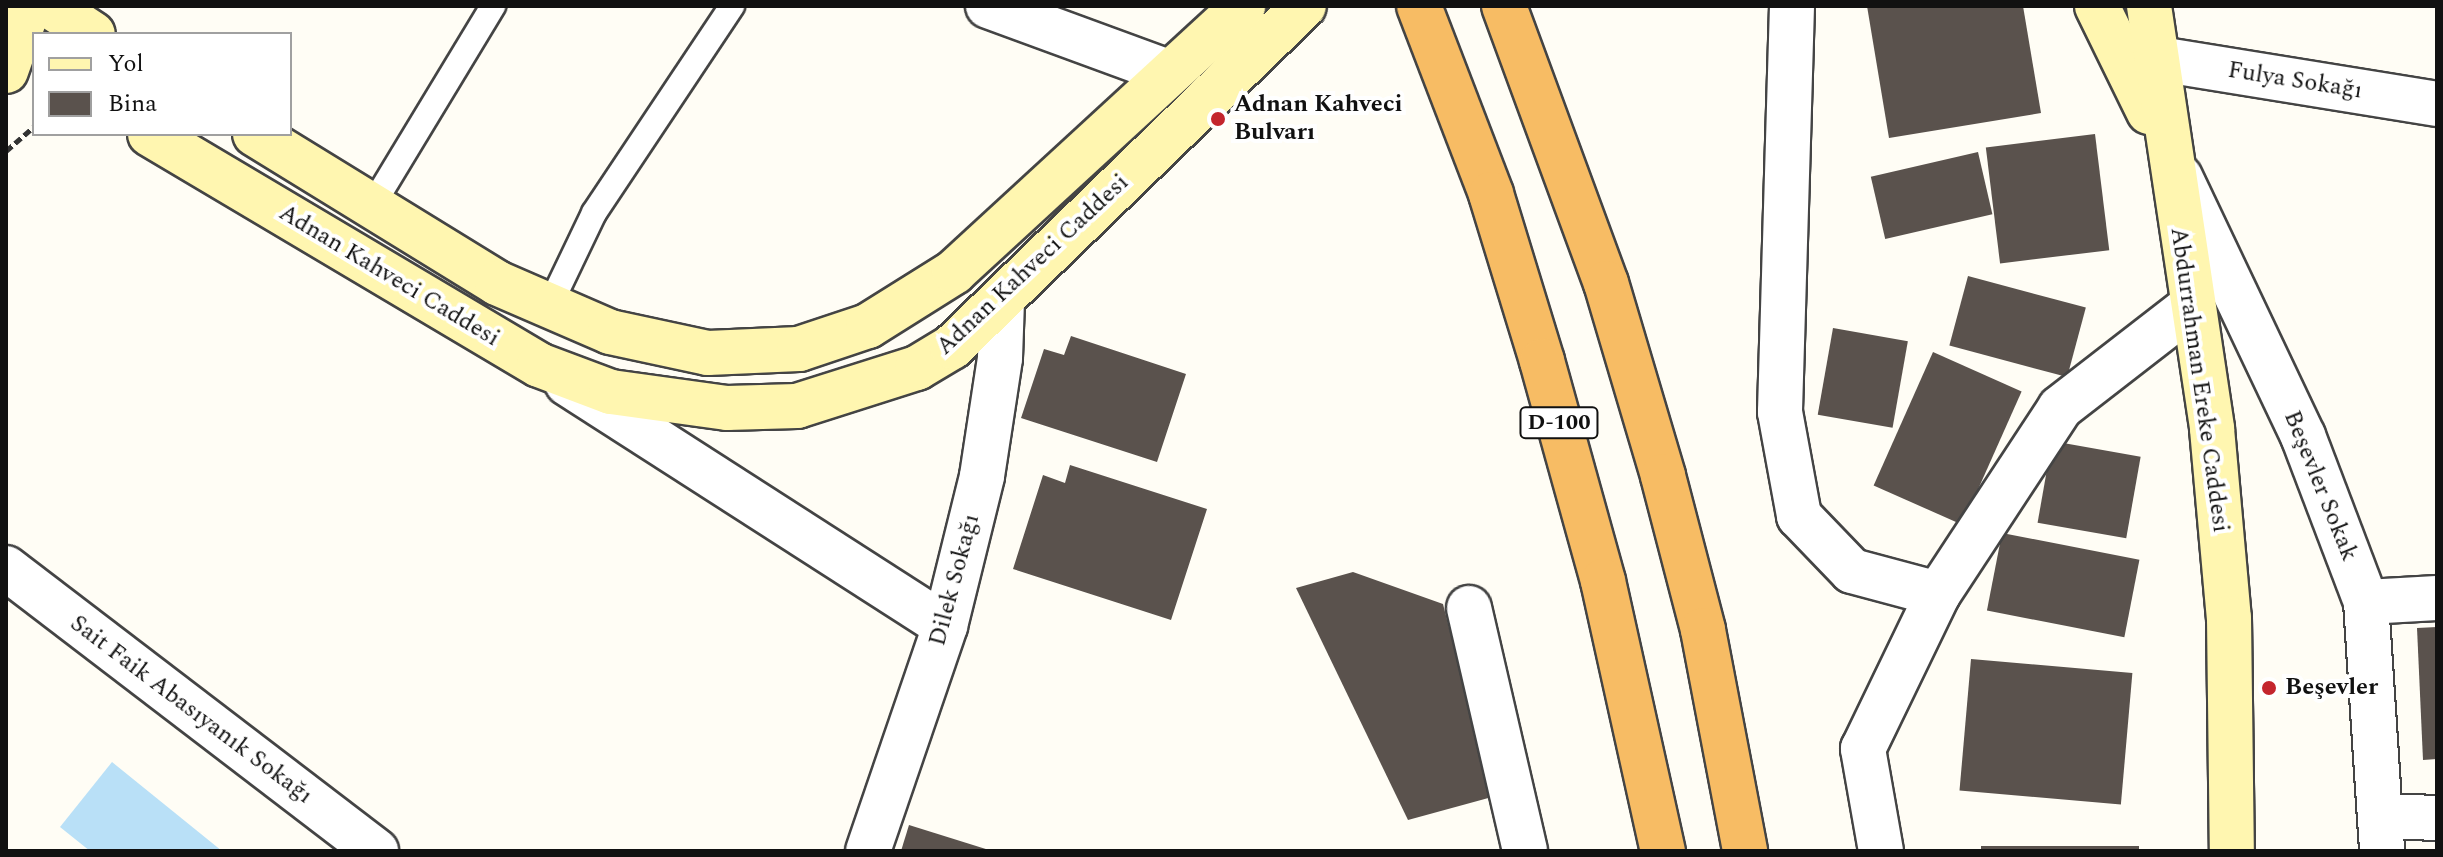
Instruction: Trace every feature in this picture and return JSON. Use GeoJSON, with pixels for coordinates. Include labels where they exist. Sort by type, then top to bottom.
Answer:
{"type":"FeatureCollection","features":[{"type":"Feature","properties":{"kind":"highway","name":"D-100"},"geometry":{"type":"LineString","coordinates":[[1419,6],[1491,194],[1542,361],[1603,581],[1663,851]]}},
{"type":"Feature","properties":{"kind":"highway"},"geometry":{"type":"LineString","coordinates":[[1504,6],[1606,283],[1663,476],[1703,630],[1745,851]]}},
{"type":"Feature","properties":{"kind":"main road"},"geometry":{"type":"LineString","coordinates":[[15,58],[29,6]]}},
{"type":"Feature","properties":{"kind":"main road"},"geometry":{"type":"LineString","coordinates":[[50,6],[90,32]]}},
{"type":"Feature","properties":{"kind":"main road","name":"Adnan Kahveci Caddesi"},"geometry":{"type":"LineString","coordinates":[[258,136],[497,283],[610,332],[708,353],[799,349],[868,326],[954,272],[1243,6]]}},
{"type":"Feature","properties":{"kind":"main road","name":"Adnan Kahveci Caddesi"},"geometry":{"type":"LineString","coordinates":[[153,136],[539,365],[611,392],[727,408],[797,406],[917,368],[952,347],[1304,6]]}},
{"type":"Feature","properties":{"kind":"main road"},"geometry":{"type":"LineString","coordinates":[[2097,6],[2166,146]]}},
{"type":"Feature","properties":{"kind":"main road","name":"Abdurrahman Ereke Caddesi"},"geometry":{"type":"LineString","coordinates":[[2149,6],[2166,146],[2212,429],[2229,618],[2232,851]]}},
{"type":"Feature","properties":{"kind":"street"},"geometry":{"type":"LineString","coordinates":[[988,6],[1168,72]]}},
{"type":"Feature","properties":{"kind":"street"},"geometry":{"type":"LineString","coordinates":[[1792,6],[1780,412],[1799,516],[1852,571],[1938,594]]}},
{"type":"Feature","properties":{"kind":"street","name":"Fulya Sokağı"},"geometry":{"type":"LineString","coordinates":[[2153,58],[2437,104]]}},
{"type":"Feature","properties":{"kind":"street","name":"Beşevler Sokak"},"geometry":{"type":"LineString","coordinates":[[2166,146],[2303,436],[2366,602],[2382,833]]}},
{"type":"Feature","properties":{"kind":"street","name":"Dilek Sokağı"},"geometry":{"type":"LineString","coordinates":[[868,851],[945,626],[982,476],[1000,358],[1002,300]]}},
{"type":"Feature","properties":{"kind":"street"},"geometry":{"type":"LineString","coordinates":[[1881,851],[1863,749],[1938,594],[2060,408],[2190,307]]}},
{"type":"Feature","properties":{"kind":"street"},"geometry":{"type":"LineString","coordinates":[[539,365],[945,626]]}},
{"type":"Feature","properties":{"kind":"street","name":"Sait Faik Abasıyanık Sokağı"},"geometry":{"type":"LineString","coordinates":[[6,568],[376,851]]}},
{"type":"Feature","properties":{"kind":"street"},"geometry":{"type":"LineString","coordinates":[[2366,602],[2437,598]]}},
{"type":"Feature","properties":{"kind":"street"},"geometry":{"type":"LineString","coordinates":[[1469,608],[1525,851]]}},
{"type":"Feature","properties":{"kind":"street"},"geometry":{"type":"LineString","coordinates":[[2382,833],[2437,818]]}},
{"type":"Feature","properties":{"kind":"lane"},"geometry":{"type":"LineString","coordinates":[[372,206],[493,6]]}},
{"type":"Feature","properties":{"kind":"lane"},"geometry":{"type":"LineString","coordinates":[[549,307],[594,213],[732,6]]}},
{"type":"Feature","properties":{"kind":"path"},"geometry":{"type":"LineString","coordinates":[[6,151],[32,129]]}},
{"type":"Feature","properties":{"kind":"water"},"geometry":{"type":"Polygon","coordinates":[[[112,762],[222,851],[90,851],[60,827],[112,762]]]}},
{"type":"Feature","properties":{"kind":"building"},"geometry":{"type":"Polygon","coordinates":[[[1867,6],[2023,6],[2041,113],[1889,138],[1867,6]]]}},
{"type":"Feature","properties":{"kind":"building"},"geometry":{"type":"Polygon","coordinates":[[[2095,134],[2109,250],[2000,264],[1986,147],[2095,134]]]}},
{"type":"Feature","properties":{"kind":"building"},"geometry":{"type":"Polygon","coordinates":[[[1978,152],[1992,214],[1885,239],[1871,177],[1978,152]]]}},
{"type":"Feature","properties":{"kind":"building"},"geometry":{"type":"Polygon","coordinates":[[[1968,276],[2086,308],[2067,377],[1949,346],[1968,276]]]}},
{"type":"Feature","properties":{"kind":"building"},"geometry":{"type":"Polygon","coordinates":[[[1833,328],[1908,341],[1893,428],[1818,415],[1833,328]]]}},
{"type":"Feature","properties":{"kind":"building"},"geometry":{"type":"Polygon","coordinates":[[[1071,336],[1186,374],[1157,462],[1021,418],[1044,349],[1064,355],[1071,336]]]}},
{"type":"Feature","properties":{"kind":"building"},"geometry":{"type":"Polygon","coordinates":[[[1933,352],[2022,391],[1962,525],[1874,485],[1933,352]]]}},
{"type":"Feature","properties":{"kind":"building"},"geometry":{"type":"Polygon","coordinates":[[[2052,441],[2141,457],[2126,538],[2038,523],[2052,441]]]}},
{"type":"Feature","properties":{"kind":"building"},"geometry":{"type":"Polygon","coordinates":[[[1070,465],[1207,509],[1171,620],[1013,569],[1043,475],[1065,483],[1070,465]]]}},
{"type":"Feature","properties":{"kind":"building"},"geometry":{"type":"Polygon","coordinates":[[[2002,533],[2139,560],[2124,637],[1987,611],[2002,533]]]}},
{"type":"Feature","properties":{"kind":"building"},"geometry":{"type":"Polygon","coordinates":[[[1353,572],[1443,604],[1492,797],[1408,820],[1296,588],[1353,572]]]}},
{"type":"Feature","properties":{"kind":"building"},"geometry":{"type":"Polygon","coordinates":[[[2437,627],[2437,759],[2423,760],[2417,628],[2437,627]]]}},
{"type":"Feature","properties":{"kind":"building"},"geometry":{"type":"Polygon","coordinates":[[[1971,659],[2132,673],[2121,805],[1959,790],[1971,659]]]}},
{"type":"Feature","properties":{"kind":"building"},"geometry":{"type":"Polygon","coordinates":[[[909,825],[989,850],[989,851],[901,851],[909,825]]]}},
{"type":"Feature","properties":{"kind":"building"},"geometry":{"type":"Polygon","coordinates":[[[1981,846],[2139,846],[2139,851],[1981,851],[1981,846]]]}},
{"type":"Feature","properties":{"kind":"place","name":"Adnan Kahveci Bulvarı"},"geometry":{"type":"Point","coordinates":[1218,119]}},
{"type":"Feature","properties":{"kind":"place","name":"Beşevler"},"geometry":{"type":"Point","coordinates":[2269,688]}}]}
